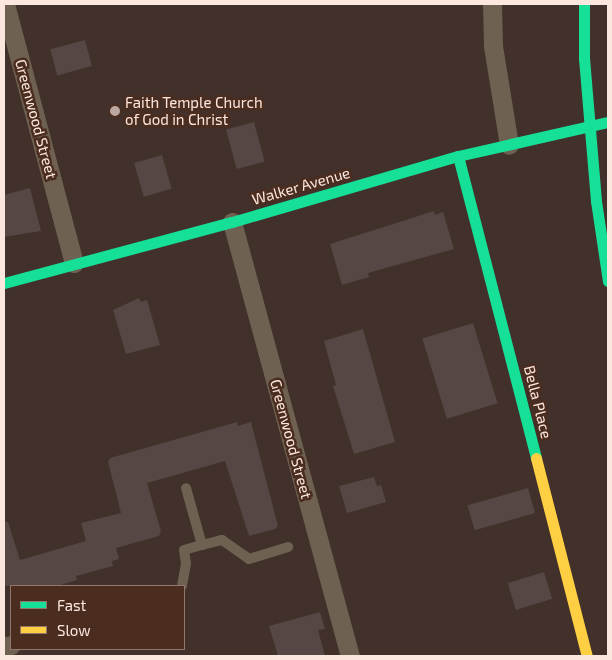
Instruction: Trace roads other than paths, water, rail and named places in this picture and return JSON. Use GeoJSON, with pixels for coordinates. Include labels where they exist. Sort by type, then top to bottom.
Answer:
{"type":"FeatureCollection","features":[{"type":"Feature","properties":{"kind":"main road"},"geometry":{"type":"LineString","coordinates":[[584,4],[584,58],[596,201],[608,281]]}},
{"type":"Feature","properties":{"kind":"main road","name":"Walker Avenue"},"geometry":{"type":"LineString","coordinates":[[4,283],[232,222],[458,156],[608,122]]}},
{"type":"Feature","properties":{"kind":"main road","name":"Bella Place"},"geometry":{"type":"LineString","coordinates":[[458,156],[587,656]]}},
{"type":"Feature","properties":{"kind":"street","name":"Greenwood Street"},"geometry":{"type":"LineString","coordinates":[[5,4],[74,263]]}},
{"type":"Feature","properties":{"kind":"street"},"geometry":{"type":"LineString","coordinates":[[492,4],[493,46],[509,145]]}},
{"type":"Feature","properties":{"kind":"street","name":"Greenwood Street"},"geometry":{"type":"LineString","coordinates":[[232,222],[350,656]]}},
{"type":"Feature","properties":{"kind":"lane"},"geometry":{"type":"LineString","coordinates":[[186,488],[202,545]]}},
{"type":"Feature","properties":{"kind":"lane"},"geometry":{"type":"LineString","coordinates":[[182,585],[186,562],[184,550],[222,540],[249,559],[288,547]]}},
{"type":"Feature","properties":{"kind":"place","name":"Faith Temple Church of God in Christ"},"geometry":{"type":"Point","coordinates":[115,111]}}]}
